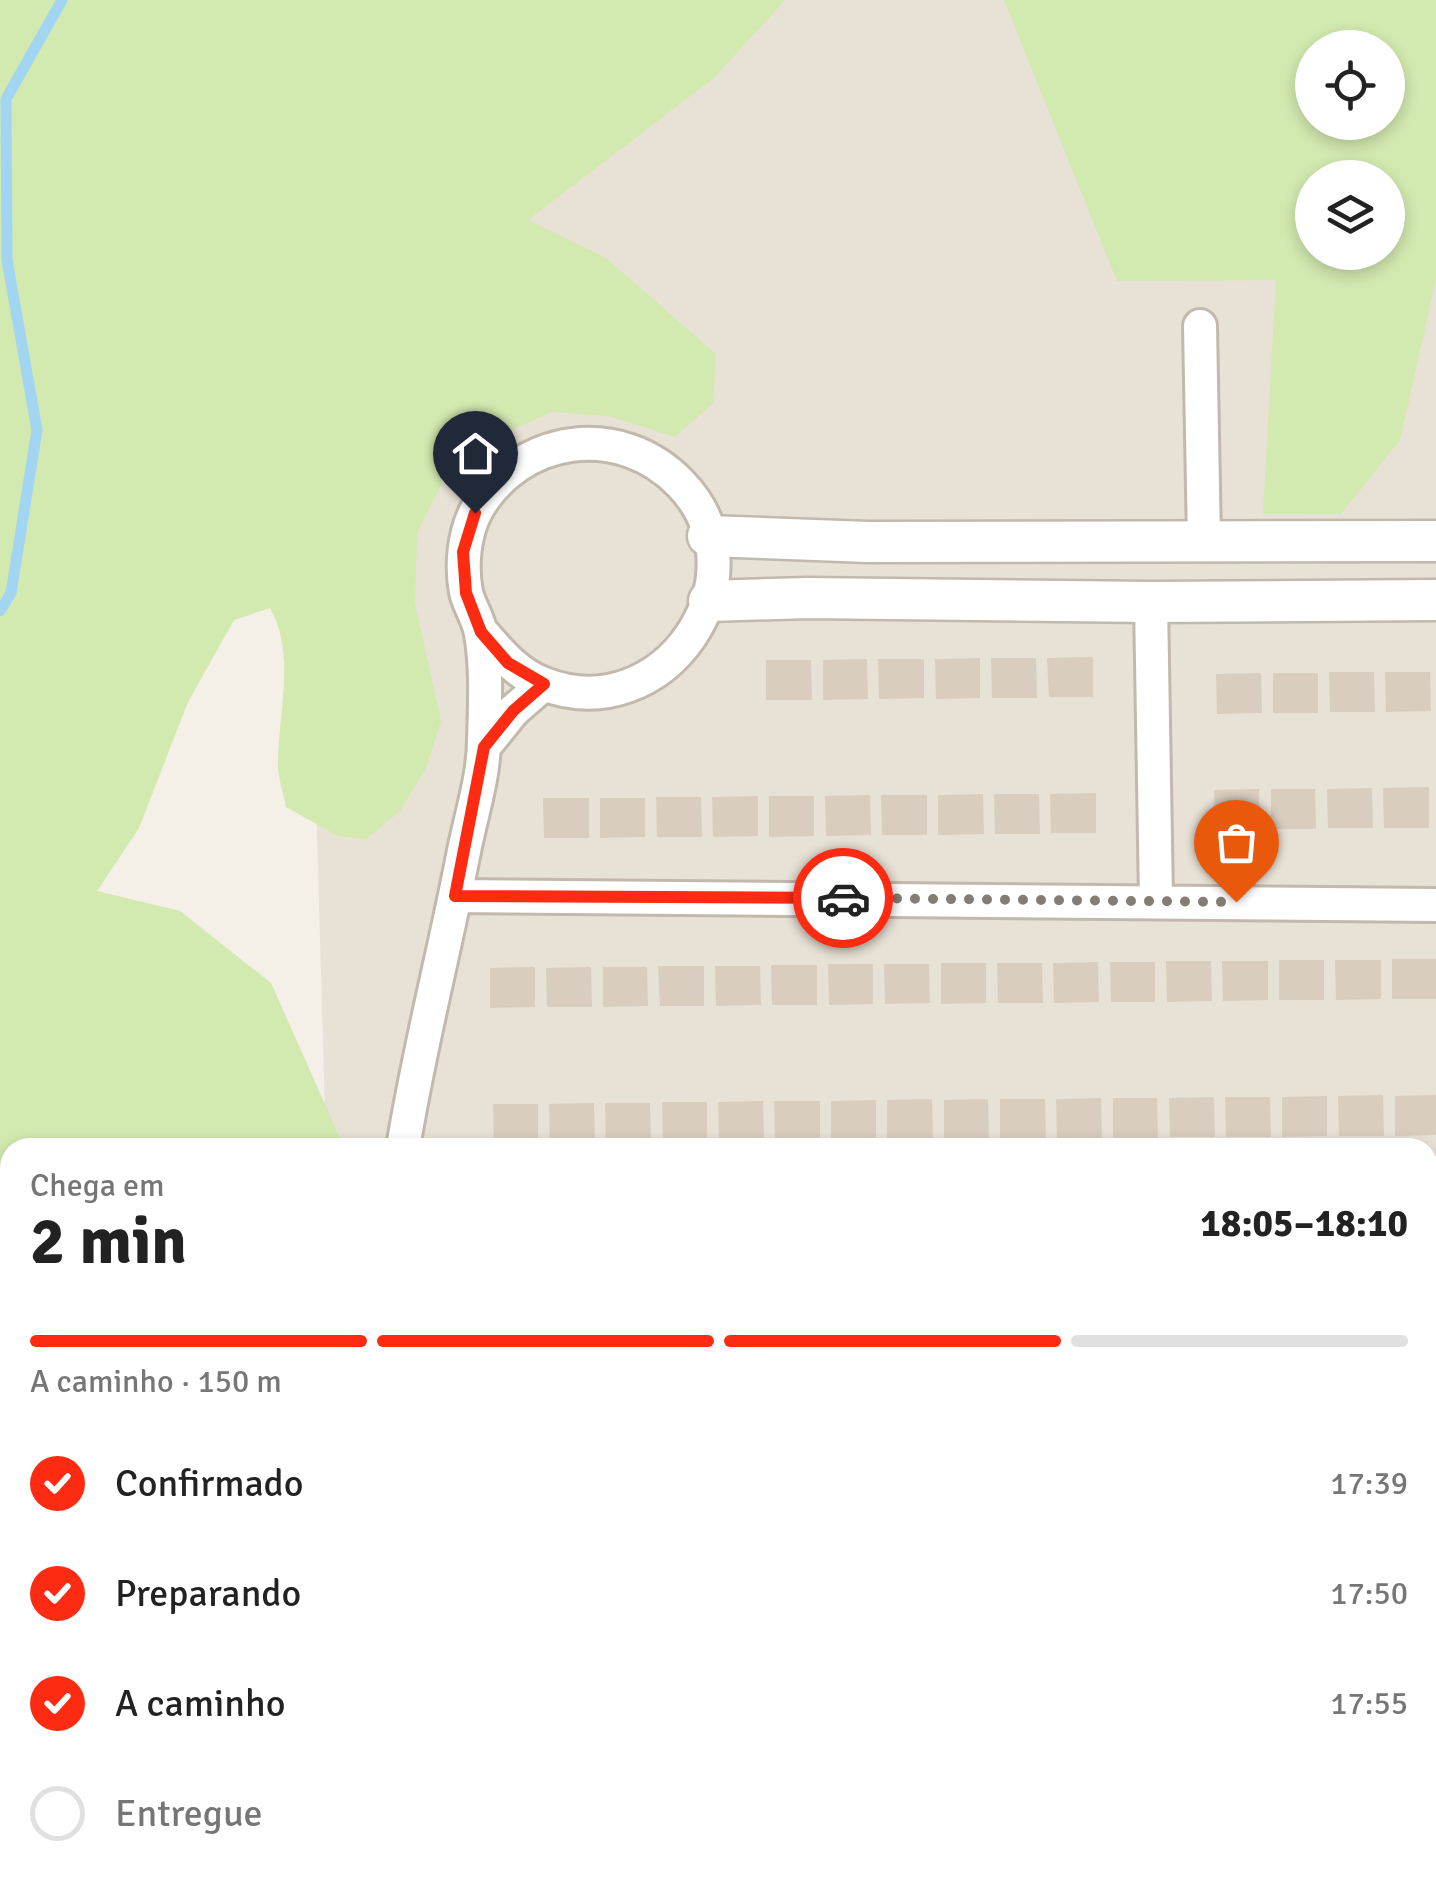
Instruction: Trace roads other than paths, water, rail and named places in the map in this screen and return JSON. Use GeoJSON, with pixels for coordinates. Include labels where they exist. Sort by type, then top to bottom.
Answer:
{"type":"FeatureCollection","features":[{"type":"Feature","properties":{"kind":"street"},"geometry":{"type":"LineString","coordinates":[[1200,326],[1204,541]]}},
{"type":"Feature","properties":{"kind":"street"},"geometry":{"type":"LineString","coordinates":[[405,1138],[484,747],[481,632],[466,593],[463,552],[475,513],[499,479],[531,455],[571,443],[612,444],[650,459],[682,485],[704,520],[713,560],[709,601],[692,638],[663,668],[626,687],[585,692],[544,684],[508,663],[481,632]]}},
{"type":"Feature","properties":{"kind":"street"},"geometry":{"type":"LineString","coordinates":[[708,536],[798,541],[1436,541]]}},
{"type":"Feature","properties":{"kind":"street"},"geometry":{"type":"LineString","coordinates":[[709,601],[1436,600]]}},
{"type":"Feature","properties":{"kind":"street"},"geometry":{"type":"LineString","coordinates":[[1151,602],[1156,900]]}},
{"type":"Feature","properties":{"kind":"street"},"geometry":{"type":"LineString","coordinates":[[484,747],[513,711],[544,684]]}},
{"type":"Feature","properties":{"kind":"street"},"geometry":{"type":"LineString","coordinates":[[455,896],[1436,905]]}},
{"type":"Feature","properties":{"kind":"waterway"},"geometry":{"type":"LineString","coordinates":[[0,611],[11,593],[37,430],[7,260],[6,99],[62,0]]}}]}
